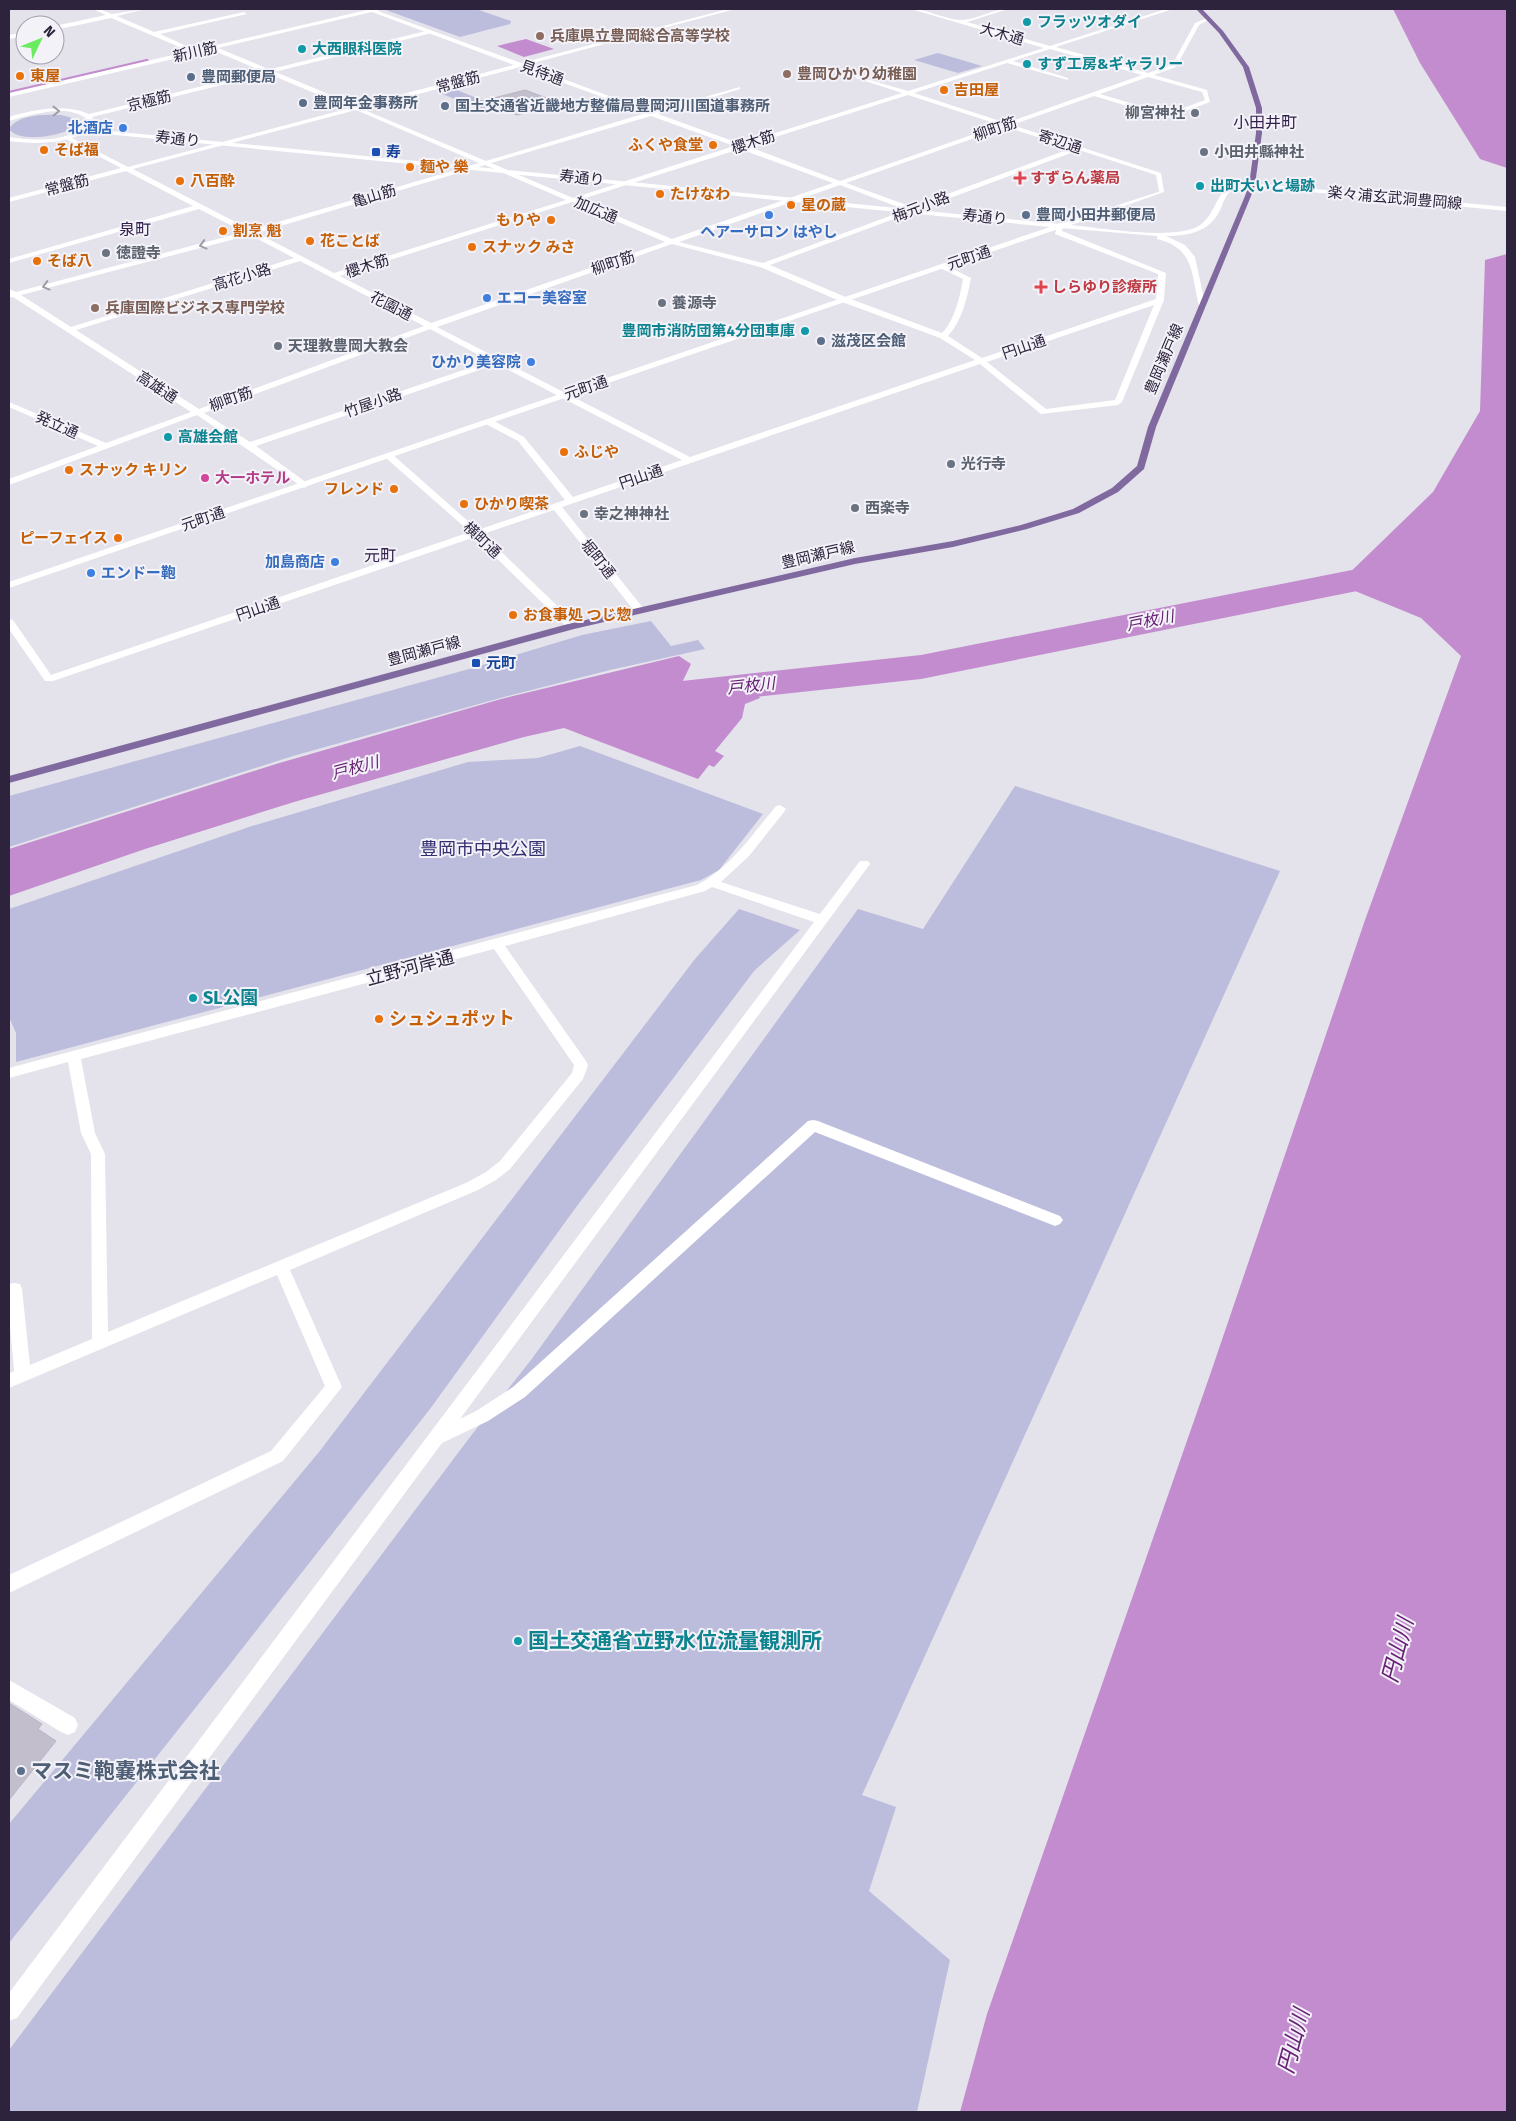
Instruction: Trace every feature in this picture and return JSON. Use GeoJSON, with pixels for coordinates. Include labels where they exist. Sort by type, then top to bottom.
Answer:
{"type":"FeatureCollection","features":[{"type":"Feature","properties":{"kind":"main road","name":"豊岡瀬戸線"},"geometry":{"type":"LineString","coordinates":[[9,780],[572,626],[855,561],[953,544],[1024,527],[1076,511],[1115,490],[1141,467],[1152,427],[1252,185],[1260,118],[1257,97],[1246,67],[1231,44],[1199,9]]}},
{"type":"Feature","properties":{"kind":"street"},"geometry":{"type":"LineString","coordinates":[[95,9],[189,49]]}},
{"type":"Feature","properties":{"kind":"street"},"geometry":{"type":"LineString","coordinates":[[65,26],[143,9]]}},
{"type":"Feature","properties":{"kind":"street","name":"新川筋"},"geometry":{"type":"LineString","coordinates":[[9,90],[364,9]]}},
{"type":"Feature","properties":{"kind":"street","name":"新川筋"},"geometry":{"type":"LineString","coordinates":[[9,95],[382,9]]}},
{"type":"Feature","properties":{"kind":"street","name":"常盤筋"},"geometry":{"type":"LineString","coordinates":[[9,200],[734,9]]}},
{"type":"Feature","properties":{"kind":"street","name":"大木通"},"geometry":{"type":"LineString","coordinates":[[913,9],[1205,91],[1208,101],[1167,116],[1094,94]]}},
{"type":"Feature","properties":{"kind":"street"},"geometry":{"type":"LineString","coordinates":[[961,22],[1006,9]]}},
{"type":"Feature","properties":{"kind":"street","name":"櫻木筋"},"geometry":{"type":"LineString","coordinates":[[334,276],[1171,9]]}},
{"type":"Feature","properties":{"kind":"street","name":"見待通"},"geometry":{"type":"LineString","coordinates":[[371,10],[913,210]]}},
{"type":"Feature","properties":{"kind":"street"},"geometry":{"type":"LineString","coordinates":[[154,34],[244,14]]}},
{"type":"Feature","properties":{"kind":"street","name":"柳町筋"},"geometry":{"type":"LineString","coordinates":[[9,482],[430,326],[1174,66],[1197,24],[1208,18]]}},
{"type":"Feature","properties":{"kind":"street","name":"京極筋"},"geometry":{"type":"LineString","coordinates":[[88,116],[430,32]]}},
{"type":"Feature","properties":{"kind":"street","name":"加広通"},"geometry":{"type":"LineString","coordinates":[[213,48],[672,242],[763,265],[845,300],[942,336],[981,361],[1044,412],[1118,402],[1160,300]]}},
{"type":"Feature","properties":{"kind":"street"},"geometry":{"type":"LineString","coordinates":[[1006,62],[1066,80]]}},
{"type":"Feature","properties":{"kind":"street","name":"寄辺通"},"geometry":{"type":"LineString","coordinates":[[858,77],[1159,174],[1162,191]]}},
{"type":"Feature","properties":{"kind":"street","name":"亀山筋"},"geometry":{"type":"LineString","coordinates":[[10,294],[250,233],[738,88]]}},
{"type":"Feature","properties":{"kind":"street"},"geometry":{"type":"LineString","coordinates":[[16,110],[24,114]]}},
{"type":"Feature","properties":{"kind":"street"},"geometry":{"type":"LineString","coordinates":[[9,119],[24,114],[61,110],[77,112],[88,116],[91,118],[92,124],[84,130],[66,137],[39,141],[9,139]]}},
{"type":"Feature","properties":{"kind":"street","name":"寿通り"},"geometry":{"type":"LineString","coordinates":[[84,130],[1079,226],[1145,234]]}},
{"type":"Feature","properties":{"kind":"street","name":"花園通"},"geometry":{"type":"LineString","coordinates":[[66,137],[690,461]]}},
{"type":"Feature","properties":{"kind":"street","name":"梅元小路"},"geometry":{"type":"LineString","coordinates":[[763,265],[1080,148]]}},
{"type":"Feature","properties":{"kind":"street","name":"楽々浦玄武洞豊岡線"},"geometry":{"type":"LineString","coordinates":[[1145,234],[1173,234],[1203,226],[1210,220],[1226,190],[1236,185],[1507,209]]}},
{"type":"Feature","properties":{"kind":"street","name":"元町通"},"geometry":{"type":"LineString","coordinates":[[9,585],[1162,191]]}},
{"type":"Feature","properties":{"kind":"street"},"geometry":{"type":"LineString","coordinates":[[9,261],[200,206]]}},
{"type":"Feature","properties":{"kind":"street"},"geometry":{"type":"LineString","coordinates":[[1061,225],[1058,232],[1162,273],[1160,300]]}},
{"type":"Feature","properties":{"kind":"street"},"geometry":{"type":"LineString","coordinates":[[1145,234],[1176,242],[1187,251],[1191,257],[1203,306]]}},
{"type":"Feature","properties":{"kind":"street","name":"高花小路"},"geometry":{"type":"LineString","coordinates":[[69,330],[300,259]]}},
{"type":"Feature","properties":{"kind":"street"},"geometry":{"type":"LineString","coordinates":[[942,267],[967,278],[966,291],[948,333],[942,336]]}},
{"type":"Feature","properties":{"kind":"street","name":"高雄通"},"geometry":{"type":"LineString","coordinates":[[10,294],[249,445],[304,485]]}},
{"type":"Feature","properties":{"kind":"street","name":"円山通"},"geometry":{"type":"LineString","coordinates":[[9,622],[49,679],[1160,300]]}},
{"type":"Feature","properties":{"kind":"street","name":"竹屋小路"},"geometry":{"type":"LineString","coordinates":[[249,445],[497,361]]}},
{"type":"Feature","properties":{"kind":"street","name":"発立通"},"geometry":{"type":"LineString","coordinates":[[9,404],[106,446]]}},
{"type":"Feature","properties":{"kind":"street"},"geometry":{"type":"LineString","coordinates":[[489,422],[521,439],[570,501]]}},
{"type":"Feature","properties":{"kind":"street","name":"横町通"},"geometry":{"type":"LineString","coordinates":[[389,456],[477,534],[572,626]]}},
{"type":"Feature","properties":{"kind":"street","name":"堀町通"},"geometry":{"type":"LineString","coordinates":[[556,506],[640,611]]}},
{"type":"Feature","properties":{"kind":"street","name":"立野河岸通"},"geometry":{"type":"LineString","coordinates":[[9,1074],[689,892],[712,883],[729,870],[780,809]]}},
{"type":"Feature","properties":{"kind":"street"},"geometry":{"type":"LineString","coordinates":[[9,2010],[864,864]]}},
{"type":"Feature","properties":{"kind":"street"},"geometry":{"type":"LineString","coordinates":[[712,883],[823,920]]}},
{"type":"Feature","properties":{"kind":"street"},"geometry":{"type":"LineString","coordinates":[[14,1289],[16,1378],[474,1186],[498,1172],[580,1072],[580,1062],[497,944]]}},
{"type":"Feature","properties":{"kind":"street"},"geometry":{"type":"LineString","coordinates":[[74,1056],[88,1133],[98,1154],[100,1343]]}},
{"type":"Feature","properties":{"kind":"street"},"geometry":{"type":"LineString","coordinates":[[437,1437],[482,1416],[519,1392],[813,1125],[1055,1220]]}},
{"type":"Feature","properties":{"kind":"street"},"geometry":{"type":"LineString","coordinates":[[9,1584],[277,1456],[334,1387],[281,1267]]}},
{"type":"Feature","properties":{"kind":"street"},"geometry":{"type":"LineString","coordinates":[[9,1689],[68,1724]]}},
{"type":"Feature","properties":{"kind":"green space"},"geometry":{"type":"Polygon","coordinates":[[[476,9],[511,21],[510,24],[460,37],[386,10],[476,9]]]}},
{"type":"Feature","properties":{"kind":"green space"},"geometry":{"type":"Polygon","coordinates":[[[938,53],[982,66],[958,73],[914,60],[938,53]]]}},
{"type":"Feature","properties":{"kind":"green space"},"geometry":{"type":"Polygon","coordinates":[[[452,88],[489,103],[503,105],[483,110],[437,92],[452,88]]]}},
{"type":"Feature","properties":{"kind":"green space"},"geometry":{"type":"Polygon","coordinates":[[[40,115],[61,115],[76,119],[78,124],[64,132],[43,137],[22,136],[14,134],[9,129],[13,124],[25,118],[40,115]]]}},
{"type":"Feature","properties":{"kind":"green space"},"geometry":{"type":"Polygon","coordinates":[[[651,621],[671,646],[698,640],[705,649],[610,670],[504,697],[293,756],[9,847],[9,796],[469,669],[582,635],[651,621]]]}},
{"type":"Feature","properties":{"kind":"green space","name":"豊岡市中央公園"},"geometry":{"type":"Polygon","coordinates":[[[580,746],[763,814],[719,870],[701,880],[16,1062],[16,1033],[9,1017],[9,909],[252,826],[468,762],[538,758],[580,746]]]}},
{"type":"Feature","properties":{"kind":"green space"},"geometry":{"type":"Polygon","coordinates":[[[1015,786],[1280,871],[862,1795],[896,1807],[869,1891],[950,1960],[917,2112],[9,2112],[9,2050],[470,1437],[531,1360],[858,909],[923,929],[1015,786]]]}},
{"type":"Feature","properties":{"kind":"green space"},"geometry":{"type":"Polygon","coordinates":[[[739,909],[800,930],[754,971],[574,1210],[430,1409],[9,1943],[9,1824],[319,1452],[695,959],[739,909]]]}},
{"type":"Feature","properties":{"kind":"water"},"geometry":{"type":"Polygon","coordinates":[[[1393,9],[1507,9],[1507,168],[1480,159],[1420,63],[1393,9]]]}},
{"type":"Feature","properties":{"kind":"water"},"geometry":{"type":"Polygon","coordinates":[[[526,39],[554,49],[524,57],[497,46],[526,39]]]}},
{"type":"Feature","properties":{"kind":"water","name":"円山川"},"geometry":{"type":"Polygon","coordinates":[[[1507,254],[1507,2112],[960,2112],[987,2014],[1211,1372],[1365,920],[1461,656],[1421,618],[1338,584],[1433,492],[1480,411],[1485,260],[1507,254]]]}},
{"type":"Feature","properties":{"kind":"water"},"geometry":{"type":"Polygon","coordinates":[[[679,656],[691,664],[678,691],[703,697],[754,688],[760,698],[745,704],[742,718],[715,751],[724,756],[714,767],[709,765],[698,779],[564,728],[524,737],[294,802],[145,849],[9,896],[9,849],[276,764],[501,699],[679,656]]]}},
{"type":"Feature","properties":{"kind":"building"},"geometry":{"type":"Polygon","coordinates":[[[525,90],[560,103],[517,115],[482,101],[525,90]]]}},
{"type":"Feature","properties":{"kind":"building","name":"マスミ鞄嚢株式会社"},"geometry":{"type":"Polygon","coordinates":[[[9,1703],[42,1724],[38,1729],[56,1741],[9,1800],[9,1703]]]}},
{"type":"Feature","properties":{"kind":"waterway"},"geometry":{"type":"LineString","coordinates":[[9,93],[147,61]]}},
{"type":"Feature","properties":{"kind":"waterway","name":"戸枚川"},"geometry":{"type":"LineString","coordinates":[[615,705],[682,693],[921,667],[1372,577],[1507,548]]}},
{"type":"Feature","properties":{"kind":"place","name":"フラッツオダイ"},"geometry":{"type":"Point","coordinates":[1027,22]}},
{"type":"Feature","properties":{"kind":"place","name":"兵庫県立豊岡総合高等学校"},"geometry":{"type":"Point","coordinates":[540,36]}},
{"type":"Feature","properties":{"kind":"place","name":"大西眼科医院"},"geometry":{"type":"Point","coordinates":[302,49]}},
{"type":"Feature","properties":{"kind":"place","name":"すず工房&ギャラリー"},"geometry":{"type":"Point","coordinates":[1027,64]}},
{"type":"Feature","properties":{"kind":"place","name":"豊岡ひかり幼稚園"},"geometry":{"type":"Point","coordinates":[787,74]}},
{"type":"Feature","properties":{"kind":"place","name":"東屋"},"geometry":{"type":"Point","coordinates":[20,76]}},
{"type":"Feature","properties":{"kind":"place","name":"豊岡郵便局"},"geometry":{"type":"Point","coordinates":[191,77]}},
{"type":"Feature","properties":{"kind":"place","name":"吉田屋"},"geometry":{"type":"Point","coordinates":[944,90]}},
{"type":"Feature","properties":{"kind":"place","name":"豊岡年金事務所"},"geometry":{"type":"Point","coordinates":[303,103]}},
{"type":"Feature","properties":{"kind":"place","name":"国土交通省近畿地方整備局豊岡河川国道事務所"},"geometry":{"type":"Point","coordinates":[445,106]}},
{"type":"Feature","properties":{"kind":"place","name":"柳宮神社"},"geometry":{"type":"Point","coordinates":[1195,113]}},
{"type":"Feature","properties":{"kind":"place","name":"北酒店"},"geometry":{"type":"Point","coordinates":[123,128]}},
{"type":"Feature","properties":{"kind":"place","name":"ふくや食堂"},"geometry":{"type":"Point","coordinates":[713,145]}},
{"type":"Feature","properties":{"kind":"place","name":"そば福"},"geometry":{"type":"Point","coordinates":[44,150]}},
{"type":"Feature","properties":{"kind":"place","name":"寿"},"geometry":{"type":"Point","coordinates":[376,152]}},
{"type":"Feature","properties":{"kind":"place","name":"小田井縣神社"},"geometry":{"type":"Point","coordinates":[1204,152]}},
{"type":"Feature","properties":{"kind":"place","name":"麺や 樂"},"geometry":{"type":"Point","coordinates":[410,167]}},
{"type":"Feature","properties":{"kind":"place","name":"すずらん薬局"},"geometry":{"type":"Point","coordinates":[1020,178]}},
{"type":"Feature","properties":{"kind":"place","name":"八百酔"},"geometry":{"type":"Point","coordinates":[180,181]}},
{"type":"Feature","properties":{"kind":"place","name":"出町大いと場跡"},"geometry":{"type":"Point","coordinates":[1200,186]}},
{"type":"Feature","properties":{"kind":"place","name":"たけなわ"},"geometry":{"type":"Point","coordinates":[660,194]}},
{"type":"Feature","properties":{"kind":"place","name":"星の蔵"},"geometry":{"type":"Point","coordinates":[791,205]}},
{"type":"Feature","properties":{"kind":"place","name":"ヘアーサロン はやし"},"geometry":{"type":"Point","coordinates":[769,215]}},
{"type":"Feature","properties":{"kind":"place","name":"豊岡小田井郵便局"},"geometry":{"type":"Point","coordinates":[1026,215]}},
{"type":"Feature","properties":{"kind":"place","name":"もりや"},"geometry":{"type":"Point","coordinates":[551,220]}},
{"type":"Feature","properties":{"kind":"place","name":"割烹 魁"},"geometry":{"type":"Point","coordinates":[223,231]}},
{"type":"Feature","properties":{"kind":"place","name":"花ことば"},"geometry":{"type":"Point","coordinates":[310,241]}},
{"type":"Feature","properties":{"kind":"place","name":"スナック みさ"},"geometry":{"type":"Point","coordinates":[472,247]}},
{"type":"Feature","properties":{"kind":"place","name":"徳證寺"},"geometry":{"type":"Point","coordinates":[106,253]}},
{"type":"Feature","properties":{"kind":"place","name":"そば八"},"geometry":{"type":"Point","coordinates":[37,261]}},
{"type":"Feature","properties":{"kind":"place","name":"しらゆり診療所"},"geometry":{"type":"Point","coordinates":[1041,287]}},
{"type":"Feature","properties":{"kind":"place","name":"エコー美容室"},"geometry":{"type":"Point","coordinates":[487,298]}},
{"type":"Feature","properties":{"kind":"place","name":"養源寺"},"geometry":{"type":"Point","coordinates":[662,303]}},
{"type":"Feature","properties":{"kind":"place","name":"兵庫国際ビジネス専門学校"},"geometry":{"type":"Point","coordinates":[95,308]}},
{"type":"Feature","properties":{"kind":"place","name":"豊岡市消防団第4分団車庫"},"geometry":{"type":"Point","coordinates":[805,331]}},
{"type":"Feature","properties":{"kind":"place","name":"滋茂区会館"},"geometry":{"type":"Point","coordinates":[821,341]}},
{"type":"Feature","properties":{"kind":"place","name":"天理教豊岡大教会"},"geometry":{"type":"Point","coordinates":[278,346]}},
{"type":"Feature","properties":{"kind":"place","name":"ひかり美容院"},"geometry":{"type":"Point","coordinates":[531,362]}},
{"type":"Feature","properties":{"kind":"place","name":"高雄会館"},"geometry":{"type":"Point","coordinates":[168,437]}},
{"type":"Feature","properties":{"kind":"place","name":"ふじや"},"geometry":{"type":"Point","coordinates":[564,452]}},
{"type":"Feature","properties":{"kind":"place","name":"光行寺"},"geometry":{"type":"Point","coordinates":[951,464]}},
{"type":"Feature","properties":{"kind":"place","name":"スナック キリン"},"geometry":{"type":"Point","coordinates":[69,470]}},
{"type":"Feature","properties":{"kind":"place","name":"大一ホテル"},"geometry":{"type":"Point","coordinates":[205,478]}},
{"type":"Feature","properties":{"kind":"place","name":"フレンド"},"geometry":{"type":"Point","coordinates":[394,489]}},
{"type":"Feature","properties":{"kind":"place","name":"ひかり喫茶"},"geometry":{"type":"Point","coordinates":[464,504]}},
{"type":"Feature","properties":{"kind":"place","name":"西楽寺"},"geometry":{"type":"Point","coordinates":[855,508]}},
{"type":"Feature","properties":{"kind":"place","name":"幸之神神社"},"geometry":{"type":"Point","coordinates":[584,514]}},
{"type":"Feature","properties":{"kind":"place","name":"ピーフェイス"},"geometry":{"type":"Point","coordinates":[118,538]}},
{"type":"Feature","properties":{"kind":"place","name":"加島商店"},"geometry":{"type":"Point","coordinates":[335,562]}},
{"type":"Feature","properties":{"kind":"place","name":"エンドー鞄"},"geometry":{"type":"Point","coordinates":[91,573]}},
{"type":"Feature","properties":{"kind":"place","name":"お食事処 つじ惣"},"geometry":{"type":"Point","coordinates":[513,615]}},
{"type":"Feature","properties":{"kind":"place","name":"元町"},"geometry":{"type":"Point","coordinates":[476,663]}},
{"type":"Feature","properties":{"kind":"place","name":"SL公園"},"geometry":{"type":"Point","coordinates":[193,998]}},
{"type":"Feature","properties":{"kind":"place","name":"シュシュポット"},"geometry":{"type":"Point","coordinates":[379,1019]}},
{"type":"Feature","properties":{"kind":"place","name":"国土交通省立野水位流量観測所"},"geometry":{"type":"Point","coordinates":[518,1641]}},
{"type":"Feature","properties":{"kind":"place","name":"マスミ鞄嚢株式会社"},"geometry":{"type":"Point","coordinates":[21,1771]}},
{"type":"Feature","properties":{"kind":"district","name":"小田井町"},"geometry":{"type":"Point","coordinates":[1265,122]}},
{"type":"Feature","properties":{"kind":"district","name":"泉町"},"geometry":{"type":"Point","coordinates":[135,229]}},
{"type":"Feature","properties":{"kind":"district","name":"元町"},"geometry":{"type":"Point","coordinates":[380,555]}}]}
